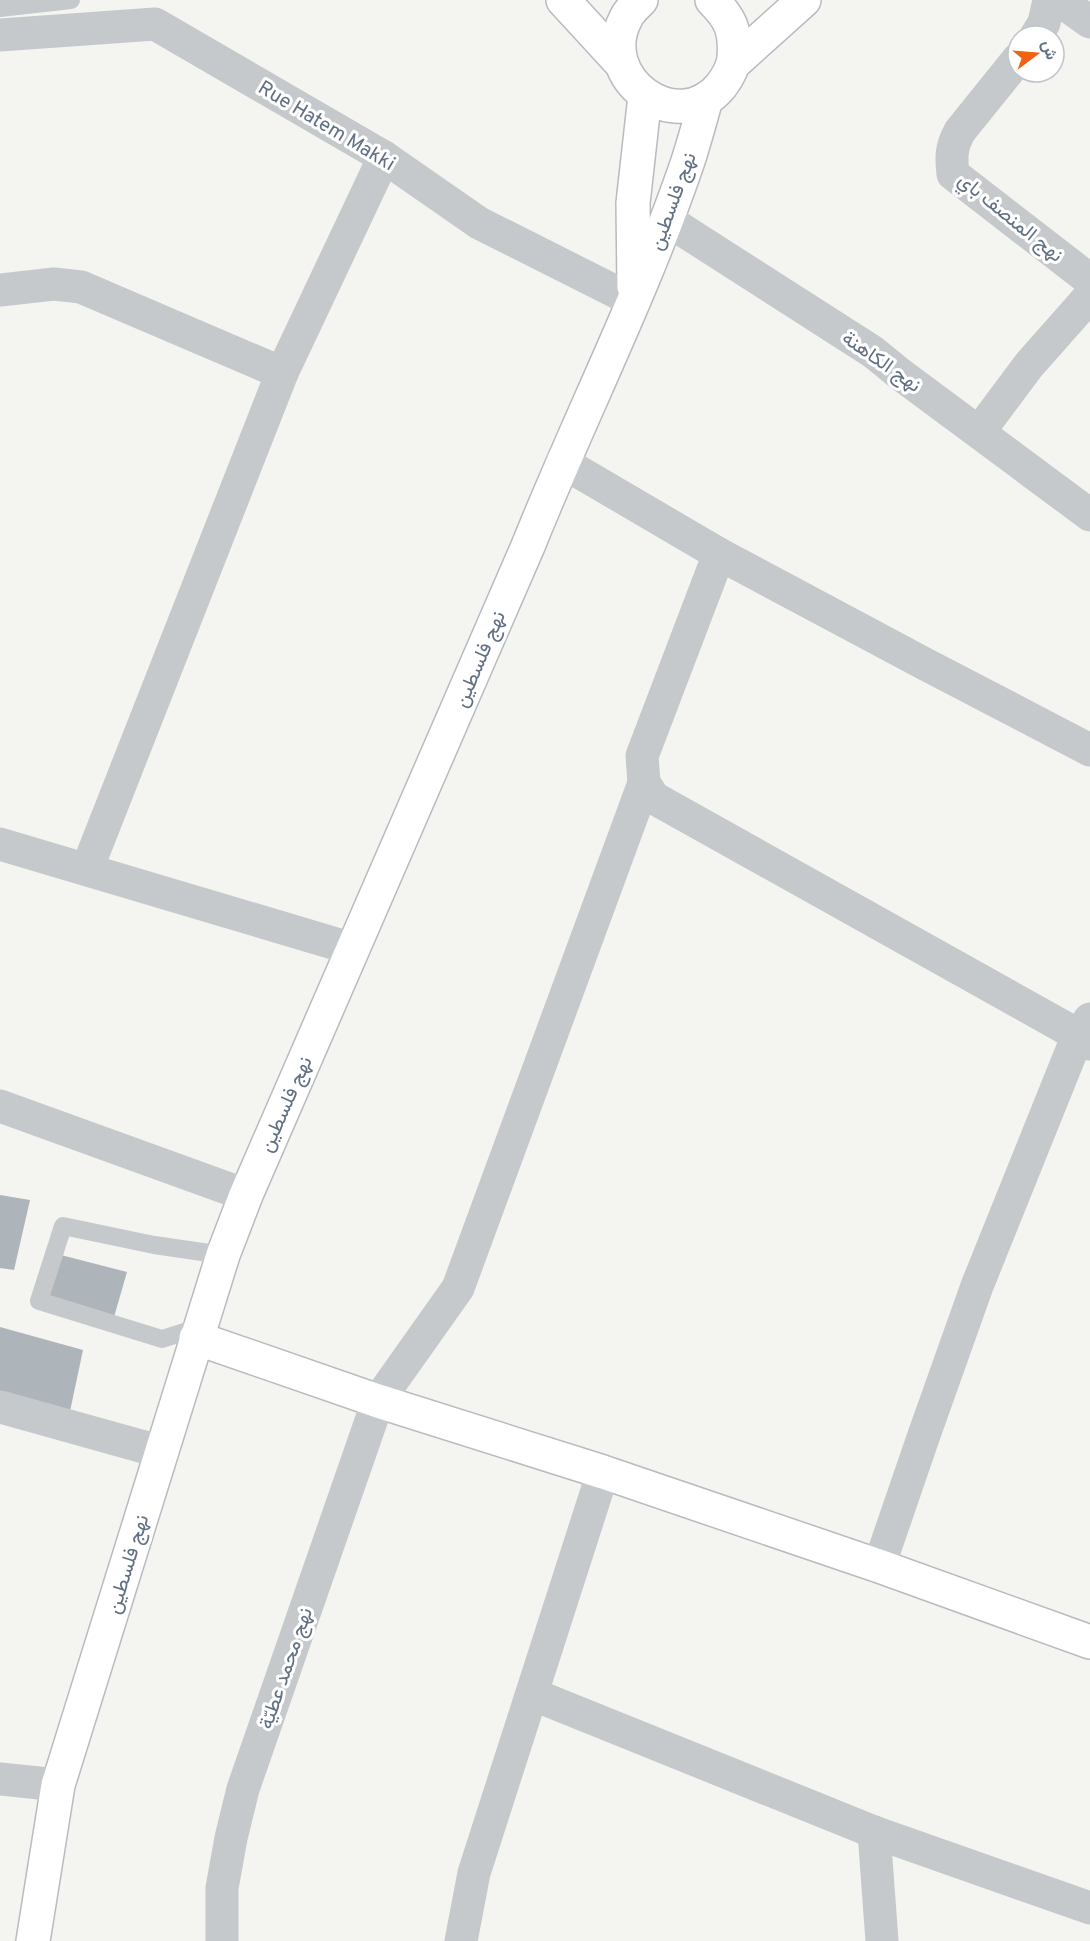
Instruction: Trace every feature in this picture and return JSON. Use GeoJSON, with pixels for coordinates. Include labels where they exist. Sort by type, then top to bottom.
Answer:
{"type":"FeatureCollection","features":[{"type":"Feature","properties":{"kind":"main road"},"geometry":{"type":"LineString","coordinates":[[563,0],[620,62],[630,81],[645,96],[659,103],[675,106],[706,99],[728,77],[734,63],[735,39],[727,16],[712,0]]}},
{"type":"Feature","properties":{"kind":"main road"},"geometry":{"type":"LineString","coordinates":[[620,62],[619,39],[626,17],[641,0]]}},
{"type":"Feature","properties":{"kind":"main road"},"geometry":{"type":"LineString","coordinates":[[734,63],[804,0]]}},
{"type":"Feature","properties":{"kind":"main road","name":"نهج فلسطين"},"geometry":{"type":"LineString","coordinates":[[634,301],[633,203],[645,96]]}},
{"type":"Feature","properties":{"kind":"main road","name":"نهج فلسطين"},"geometry":{"type":"LineString","coordinates":[[33,1941],[58,1785],[223,1255],[246,1195],[528,546],[562,462],[634,301],[667,220],[706,99]]}},
{"type":"Feature","properties":{"kind":"main road"},"geometry":{"type":"LineString","coordinates":[[198,1333],[378,1401],[603,1472],[879,1566],[1090,1642]]}},
{"type":"Feature","properties":{"kind":"street"},"geometry":{"type":"LineString","coordinates":[[1043,24],[1049,0]]}},
{"type":"Feature","properties":{"kind":"street"},"geometry":{"type":"LineString","coordinates":[[1059,0],[1090,22]]}},
{"type":"Feature","properties":{"kind":"street","name":"Rue Hatem Makki"},"geometry":{"type":"LineString","coordinates":[[0,35],[160,12],[384,157],[479,223],[634,301]]}},
{"type":"Feature","properties":{"kind":"street","name":"نهج المنصف باي"},"geometry":{"type":"LineString","coordinates":[[1006,74],[960,131],[952,145],[953,174],[1090,280]]}},
{"type":"Feature","properties":{"kind":"street"},"geometry":{"type":"LineString","coordinates":[[87,869],[282,373],[384,157]]}},
{"type":"Feature","properties":{"kind":"street","name":"نهج الكاهنة"},"geometry":{"type":"LineString","coordinates":[[667,220],[873,352],[979,432],[1086,502]]}},
{"type":"Feature","properties":{"kind":"street"},"geometry":{"type":"LineString","coordinates":[[0,290],[54,284],[81,287],[282,373]]}},
{"type":"Feature","properties":{"kind":"street"},"geometry":{"type":"LineString","coordinates":[[979,432],[1029,365],[1090,296]]}},
{"type":"Feature","properties":{"kind":"street"},"geometry":{"type":"LineString","coordinates":[[562,462],[719,554],[1090,750]]}},
{"type":"Feature","properties":{"kind":"street"},"geometry":{"type":"LineString","coordinates":[[719,554],[642,756],[644,783],[654,798],[1086,1032],[977,1286],[879,1566]]}},
{"type":"Feature","properties":{"kind":"street","name":"نهج محمد عطيّة"},"geometry":{"type":"LineString","coordinates":[[222,1941],[222,1888],[243,1789],[378,1401],[458,1288],[644,783]]}},
{"type":"Feature","properties":{"kind":"street"},"geometry":{"type":"LineString","coordinates":[[0,844],[353,949]]}},
{"type":"Feature","properties":{"kind":"street"},"geometry":{"type":"LineString","coordinates":[[0,1106],[246,1195]]}},
{"type":"Feature","properties":{"kind":"street"},"geometry":{"type":"LineString","coordinates":[[0,1407],[162,1452]]}},
{"type":"Feature","properties":{"kind":"street"},"geometry":{"type":"LineString","coordinates":[[461,1941],[474,1873],[603,1472]]}},
{"type":"Feature","properties":{"kind":"street"},"geometry":{"type":"LineString","coordinates":[[532,1694],[874,1832],[1090,1908]]}},
{"type":"Feature","properties":{"kind":"street"},"geometry":{"type":"LineString","coordinates":[[0,1779],[58,1785]]}},
{"type":"Feature","properties":{"kind":"street"},"geometry":{"type":"LineString","coordinates":[[874,1832],[882,1941]]}},
{"type":"Feature","properties":{"kind":"lane"},"geometry":{"type":"LineString","coordinates":[[0,8],[71,0]]}},
{"type":"Feature","properties":{"kind":"lane"},"geometry":{"type":"LineString","coordinates":[[198,1333],[162,1339],[39,1301],[63,1226],[154,1245],[223,1255]]}},
{"type":"Feature","properties":{"kind":"building"},"geometry":{"type":"Polygon","coordinates":[[[0,1195],[30,1200],[14,1270],[0,1268],[0,1195]]]}},
{"type":"Feature","properties":{"kind":"building"},"geometry":{"type":"Polygon","coordinates":[[[57,1254],[127,1272],[114,1317],[45,1301],[57,1254]]]}},
{"type":"Feature","properties":{"kind":"building"},"geometry":{"type":"Polygon","coordinates":[[[0,1327],[83,1350],[69,1416],[0,1402],[0,1327]]]}}]}
